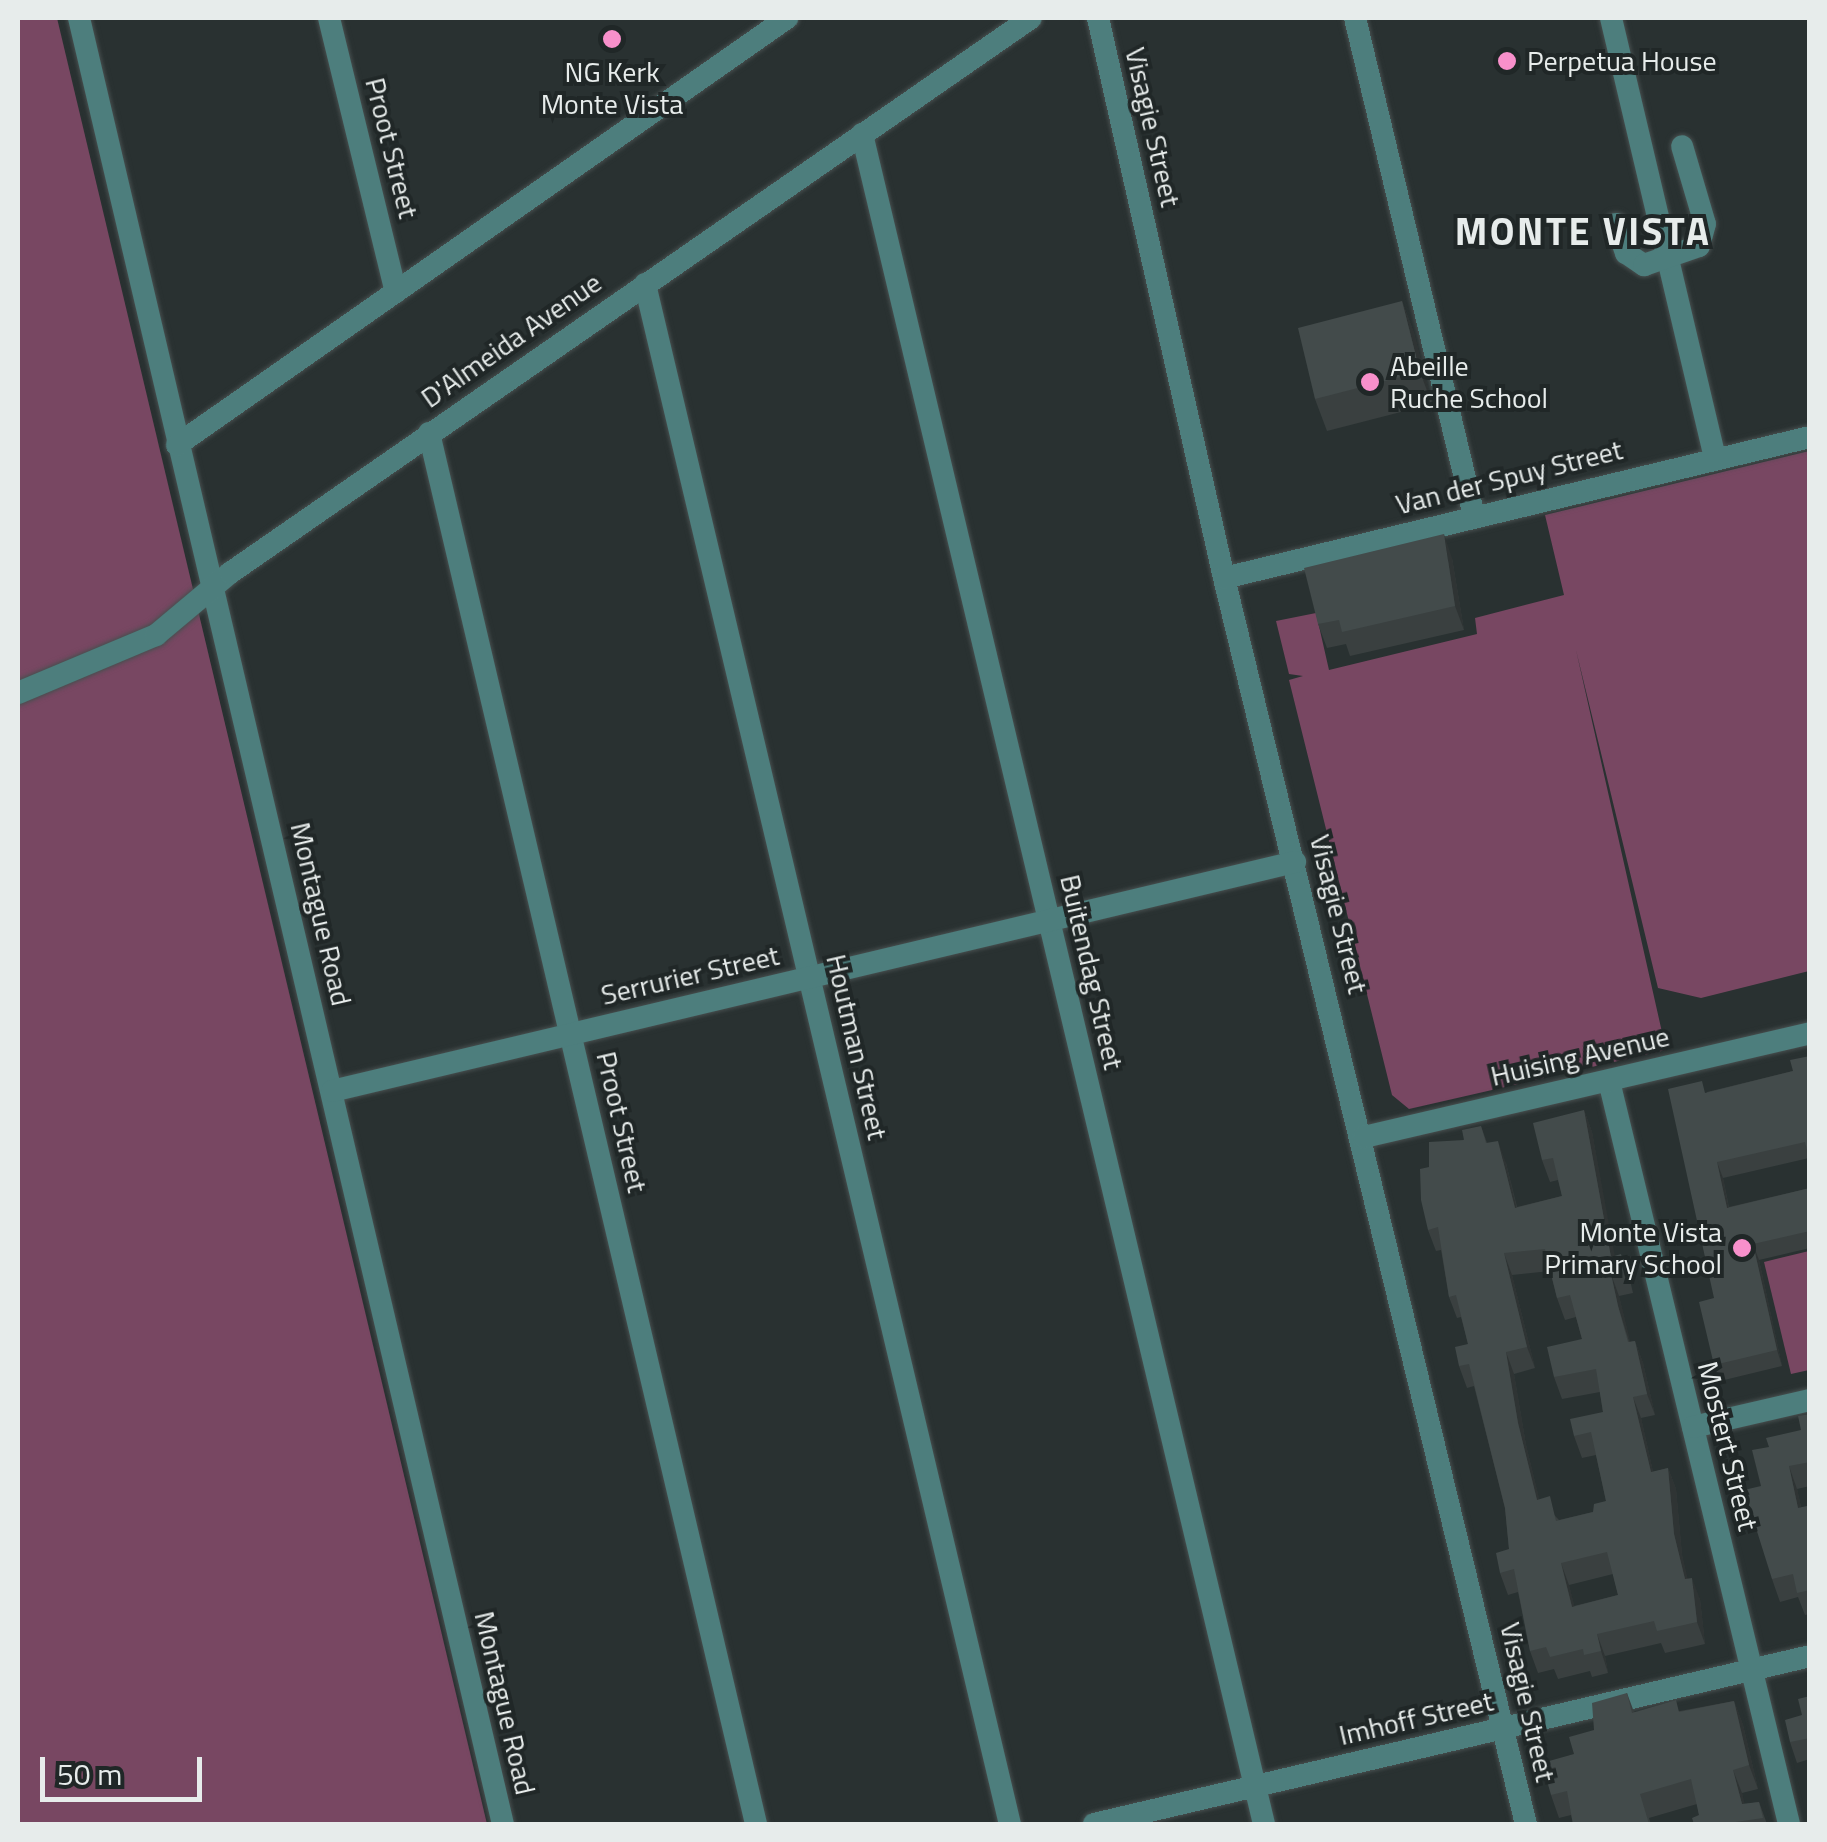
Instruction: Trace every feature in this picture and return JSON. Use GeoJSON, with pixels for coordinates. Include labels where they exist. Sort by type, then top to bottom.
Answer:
{"type":"FeatureCollection","features":[{"type":"Feature","properties":{"kind":"street","name":"Montague Road"},"geometry":{"type":"LineString","coordinates":[[79,18],[503,1824]]}},
{"type":"Feature","properties":{"kind":"street","name":"Proot Street"},"geometry":{"type":"LineString","coordinates":[[329,18],[396,292]]}},
{"type":"Feature","properties":{"kind":"street","name":"D'Almeida Avenue"},"geometry":{"type":"LineString","coordinates":[[18,693],[120,655],[429,433],[1031,18]]}},
{"type":"Feature","properties":{"kind":"street","name":"Visagie Street"},"geometry":{"type":"LineString","coordinates":[[1098,18],[1224,578],[1364,1137],[1526,1824]]}},
{"type":"Feature","properties":{"kind":"street"},"geometry":{"type":"LineString","coordinates":[[1355,18],[1474,516]]}},
{"type":"Feature","properties":{"kind":"street"},"geometry":{"type":"LineString","coordinates":[[1610,18],[1715,458]]}},
{"type":"Feature","properties":{"kind":"street"},"geometry":{"type":"LineString","coordinates":[[177,445],[779,19]]}},
{"type":"Feature","properties":{"kind":"street","name":"Buitendag Street"},"geometry":{"type":"LineString","coordinates":[[862,134],[1264,1824]]}},
{"type":"Feature","properties":{"kind":"street"},"geometry":{"type":"LineString","coordinates":[[1616,224],[1634,262],[1668,262],[1700,246],[1705,224],[1682,146]]}},
{"type":"Feature","properties":{"kind":"street","name":"Houtman Street"},"geometry":{"type":"LineString","coordinates":[[645,284],[1010,1824]]}},
{"type":"Feature","properties":{"kind":"street","name":"Proot Street"},"geometry":{"type":"LineString","coordinates":[[429,433],[756,1824]]}},
{"type":"Feature","properties":{"kind":"street","name":"Van der Spuy Street"},"geometry":{"type":"LineString","coordinates":[[1224,578],[1810,437]]}},
{"type":"Feature","properties":{"kind":"street","name":"Serrurier Street"},"geometry":{"type":"LineString","coordinates":[[332,1091],[1296,862]]}},
{"type":"Feature","properties":{"kind":"street","name":"Huising Avenue"},"geometry":{"type":"LineString","coordinates":[[1364,1137],[1810,1033]]}},
{"type":"Feature","properties":{"kind":"street","name":"Mostert Street"},"geometry":{"type":"LineString","coordinates":[[1609,1081],[1788,1824]]}},
{"type":"Feature","properties":{"kind":"street"},"geometry":{"type":"LineString","coordinates":[[1693,1427],[1810,1400]]}},
{"type":"Feature","properties":{"kind":"street","name":"Imhoff Street"},"geometry":{"type":"LineString","coordinates":[[1094,1824],[1810,1656]]}},
{"type":"Feature","properties":{"kind":"shaded area"},"geometry":{"type":"Polygon","coordinates":[[[18,18],[57,18],[487,1824],[18,1824],[18,18]]]}},
{"type":"Feature","properties":{"kind":"shaded area"},"geometry":{"type":"Polygon","coordinates":[[[1809,451],[1809,971],[1701,998],[1658,988],[1576,650],[1666,1050],[1409,1109],[1392,1095],[1289,680],[1303,676],[1289,674],[1276,621],[1316,613],[1329,670],[1477,634],[1475,618],[1564,595],[1545,515],[1809,451]]]}},
{"type":"Feature","properties":{"kind":"shaded area"},"geometry":{"type":"Polygon","coordinates":[[[1809,1251],[1809,1370],[1791,1374],[1764,1262],[1809,1251]]]}},
{"type":"Feature","properties":{"kind":"building"},"geometry":{"type":"Polygon","coordinates":[[[1402,301],[1420,372],[1315,399],[1298,328],[1402,301]]]}},
{"type":"Feature","properties":{"kind":"building"},"geometry":{"type":"Polygon","coordinates":[[[1444,534],[1455,606],[1342,632],[1339,620],[1318,624],[1304,568],[1444,534]]]}},
{"type":"Feature","properties":{"kind":"building"},"geometry":{"type":"Polygon","coordinates":[[[1810,1056],[1810,1162],[1805,1142],[1717,1162],[1727,1208],[1810,1188],[1810,1231],[1753,1244],[1777,1350],[1714,1365],[1699,1302],[1714,1298],[1668,1089],[1702,1081],[1705,1093],[1793,1071],[1790,1060],[1810,1056]]]}},
{"type":"Feature","properties":{"kind":"building"},"geometry":{"type":"Polygon","coordinates":[[[1584,1110],[1611,1257],[1621,1254],[1625,1271],[1611,1274],[1618,1306],[1628,1342],[1635,1341],[1647,1394],[1633,1397],[1651,1472],[1668,1468],[1674,1534],[1685,1579],[1692,1578],[1697,1622],[1657,1631],[1654,1621],[1597,1634],[1601,1651],[1584,1655],[1583,1649],[1550,1657],[1546,1647],[1530,1651],[1514,1569],[1500,1573],[1496,1553],[1509,1549],[1505,1508],[1469,1364],[1459,1366],[1455,1347],[1468,1344],[1456,1295],[1449,1297],[1438,1227],[1428,1230],[1421,1200],[1420,1169],[1429,1167],[1429,1142],[1464,1140],[1462,1130],[1481,1126],[1486,1143],[1498,1141],[1515,1208],[1562,1196],[1553,1158],[1542,1160],[1533,1123],[1584,1110]],[[1545,1249],[1504,1253],[1527,1347],[1506,1352],[1537,1500],[1550,1496],[1556,1521],[1593,1512],[1594,1504],[1606,1501],[1591,1432],[1574,1436],[1570,1419],[1603,1412],[1596,1369],[1554,1377],[1547,1347],[1582,1339],[1570,1295],[1557,1298],[1545,1249]],[[1607,1552],[1561,1563],[1572,1607],[1618,1595],[1607,1552]]]}},
{"type":"Feature","properties":{"kind":"building"},"geometry":{"type":"Polygon","coordinates":[[[1810,1414],[1810,1462],[1789,1466],[1798,1508],[1807,1506],[1810,1514],[1810,1590],[1797,1593],[1793,1574],[1772,1579],[1744,1490],[1761,1486],[1752,1450],[1769,1447],[1766,1438],[1801,1430],[1798,1416],[1810,1414]]]}},
{"type":"Feature","properties":{"kind":"building"},"geometry":{"type":"Polygon","coordinates":[[[1627,1693],[1632,1713],[1676,1700],[1679,1712],[1734,1701],[1749,1765],[1733,1770],[1742,1804],[1759,1802],[1763,1818],[1694,1824],[1692,1818],[1699,1815],[1691,1779],[1640,1794],[1649,1824],[1573,1824],[1567,1791],[1551,1795],[1542,1763],[1574,1754],[1569,1737],[1594,1730],[1592,1703],[1627,1693]]]}},
{"type":"Feature","properties":{"kind":"building"},"geometry":{"type":"Polygon","coordinates":[[[1810,1696],[1810,1738],[1790,1742],[1785,1720],[1802,1715],[1798,1699],[1810,1696]]]}},
{"type":"Feature","properties":{"kind":"place","name":"NG Kerk Monte Vista"},"geometry":{"type":"Point","coordinates":[612,39]}},
{"type":"Feature","properties":{"kind":"place","name":"Perpetua House"},"geometry":{"type":"Point","coordinates":[1507,61]}},
{"type":"Feature","properties":{"kind":"place","name":"Abeille Ruche School"},"geometry":{"type":"Point","coordinates":[1370,382]}},
{"type":"Feature","properties":{"kind":"place","name":"Monte Vista Primary School"},"geometry":{"type":"Point","coordinates":[1742,1248]}},
{"type":"Feature","properties":{"kind":"district","name":"MONTE VISTA"},"geometry":{"type":"Point","coordinates":[1583,232]}}]}
